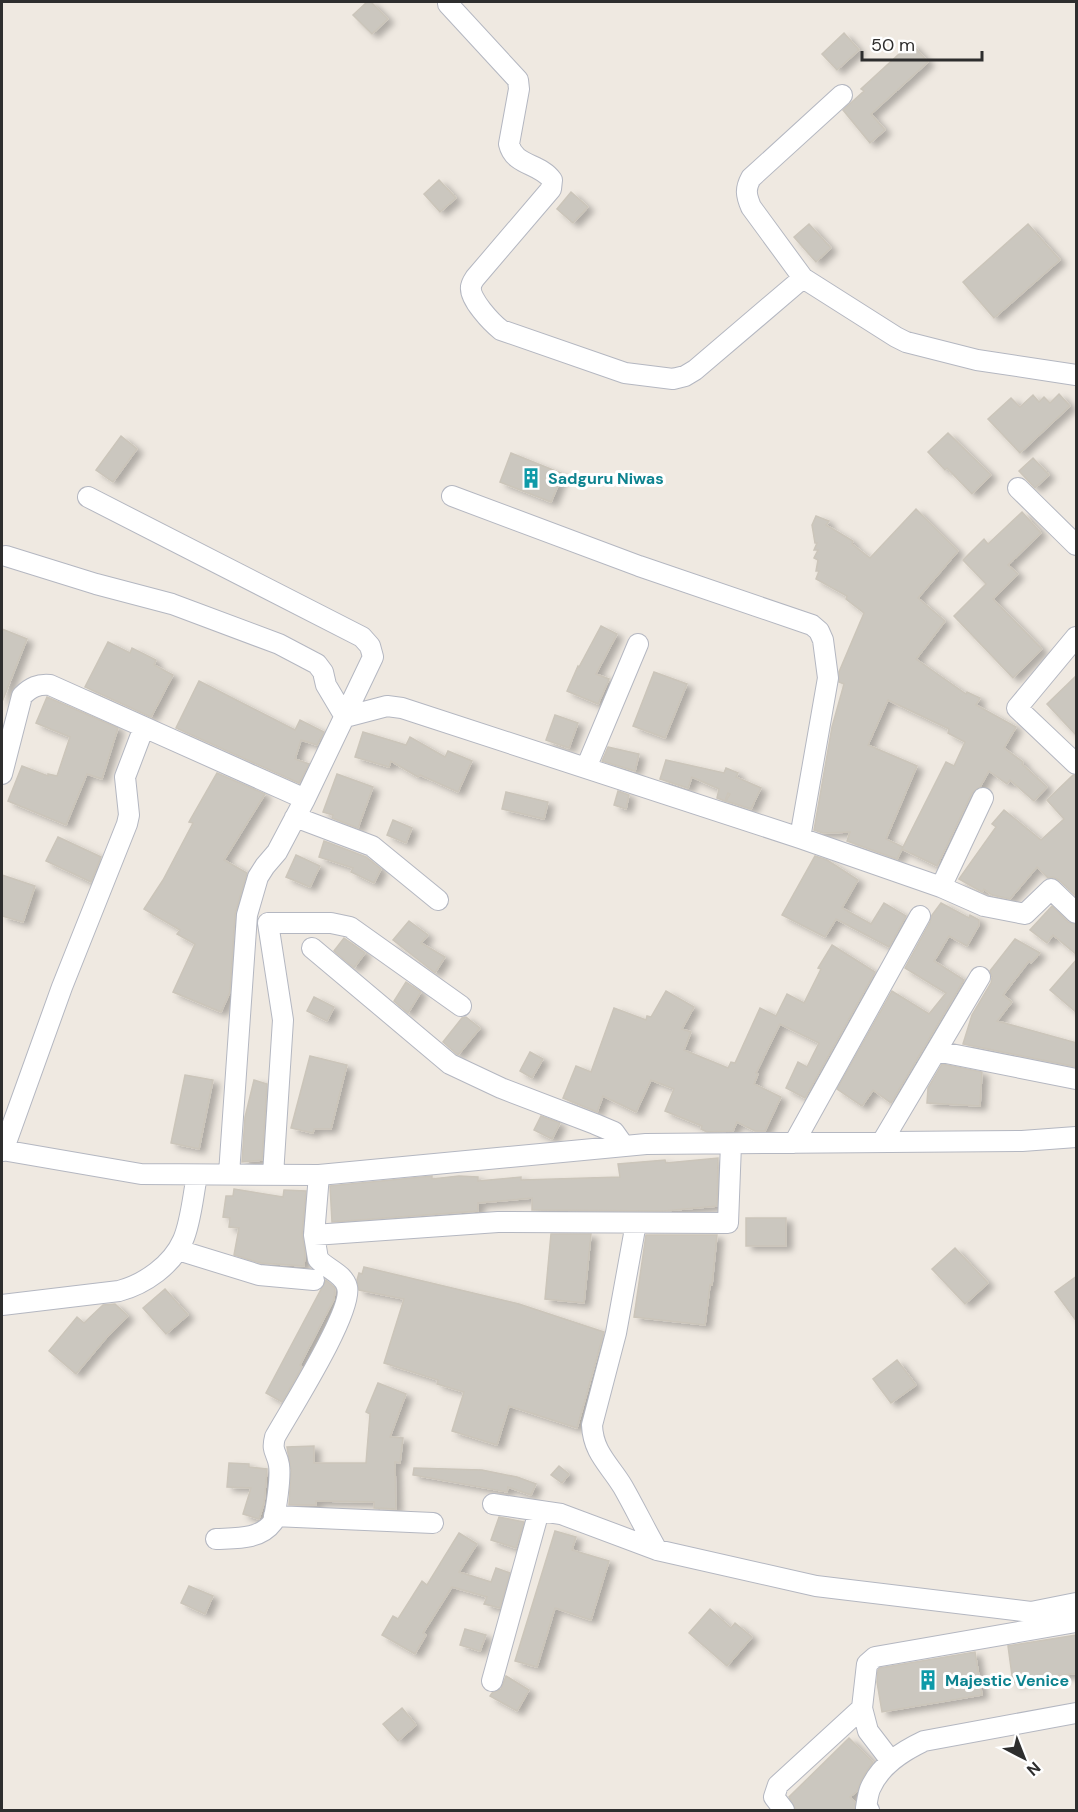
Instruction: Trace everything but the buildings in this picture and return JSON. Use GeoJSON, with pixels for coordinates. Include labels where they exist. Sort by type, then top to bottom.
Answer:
{"type":"FeatureCollection","features":[{"type":"Feature","properties":{"kind":"street"},"geometry":{"type":"LineString","coordinates":[[448,4],[518,80],[519,89],[509,144],[511,153],[517,159],[542,170],[552,180],[551,189],[475,278],[470,288],[473,298],[492,324],[501,330],[613,369],[673,379],[695,370],[803,278]]}},
{"type":"Feature","properties":{"kind":"street"},"geometry":{"type":"LineString","coordinates":[[842,95],[751,178],[746,187],[746,197],[751,207],[803,278],[906,342],[977,360],[1077,375]]}},
{"type":"Feature","properties":{"kind":"street"},"geometry":{"type":"LineString","coordinates":[[1018,488],[1077,545]]}},
{"type":"Feature","properties":{"kind":"street"},"geometry":{"type":"LineString","coordinates":[[452,496],[639,566],[812,625],[819,631],[823,640],[828,678],[800,838]]}},
{"type":"Feature","properties":{"kind":"street"},"geometry":{"type":"LineString","coordinates":[[88,497],[362,637],[370,646],[373,657],[305,799],[277,852],[258,877],[247,915],[230,1174]]}},
{"type":"Feature","properties":{"kind":"street"},"geometry":{"type":"LineString","coordinates":[[6,556],[96,584],[172,604],[279,644],[317,664],[323,672],[326,685],[345,717]]}},
{"type":"Feature","properties":{"kind":"street"},"geometry":{"type":"LineString","coordinates":[[1077,637],[1017,708],[1077,764]]}},
{"type":"Feature","properties":{"kind":"street"},"geometry":{"type":"LineString","coordinates":[[586,768],[638,644]]}},
{"type":"Feature","properties":{"kind":"street"},"geometry":{"type":"LineString","coordinates":[[2,774],[22,696],[29,689],[40,684],[50,685],[305,799]]}},
{"type":"Feature","properties":{"kind":"street"},"geometry":{"type":"LineString","coordinates":[[345,717],[387,706],[402,708],[800,838],[940,887],[984,906],[1025,914],[1051,889],[1077,913]]}},
{"type":"Feature","properties":{"kind":"street"},"geometry":{"type":"LineString","coordinates":[[144,727],[125,777],[129,815],[127,824],[62,987],[2,1150],[141,1174],[319,1175],[646,1144],[1022,1141],[1077,1137]]}},
{"type":"Feature","properties":{"kind":"street"},"geometry":{"type":"LineString","coordinates":[[940,887],[983,798]]}},
{"type":"Feature","properties":{"kind":"street"},"geometry":{"type":"LineString","coordinates":[[295,817],[372,846],[438,900]]}},
{"type":"Feature","properties":{"kind":"street"},"geometry":{"type":"LineString","coordinates":[[794,1143],[920,916]]}},
{"type":"Feature","properties":{"kind":"street"},"geometry":{"type":"LineString","coordinates":[[273,1175],[283,1020],[268,923],[331,923],[350,927],[461,1006]]}},
{"type":"Feature","properties":{"kind":"street"},"geometry":{"type":"LineString","coordinates":[[312,948],[450,1064],[501,1088],[614,1132],[624,1146]]}},
{"type":"Feature","properties":{"kind":"street"},"geometry":{"type":"LineString","coordinates":[[882,1142],[980,977]]}},
{"type":"Feature","properties":{"kind":"street"},"geometry":{"type":"LineString","coordinates":[[936,1051],[1077,1079]]}},
{"type":"Feature","properties":{"kind":"street"},"geometry":{"type":"LineString","coordinates":[[314,1235],[498,1222],[728,1223],[731,1144]]}},
{"type":"Feature","properties":{"kind":"street"},"geometry":{"type":"LineString","coordinates":[[216,1539],[260,1534],[268,1529],[274,1516],[279,1470],[278,1460],[273,1451],[275,1437],[320,1359],[346,1308],[348,1288],[344,1280],[318,1259],[314,1235],[319,1175]]}},
{"type":"Feature","properties":{"kind":"street"},"geometry":{"type":"LineString","coordinates":[[2,1305],[119,1291],[137,1286],[166,1264],[184,1239],[197,1176]]}},
{"type":"Feature","properties":{"kind":"street"},"geometry":{"type":"LineString","coordinates":[[636,1223],[616,1333],[592,1425],[592,1437],[597,1450],[622,1485],[657,1550]]}},
{"type":"Feature","properties":{"kind":"street"},"geometry":{"type":"LineString","coordinates":[[178,1250],[260,1275],[314,1280]]}},
{"type":"Feature","properties":{"kind":"street"},"geometry":{"type":"LineString","coordinates":[[493,1503],[561,1514],[657,1550],[816,1586],[1031,1612],[1077,1603]]}},
{"type":"Feature","properties":{"kind":"street"},"geometry":{"type":"LineString","coordinates":[[492,1681],[539,1511]]}},
{"type":"Feature","properties":{"kind":"street"},"geometry":{"type":"LineString","coordinates":[[274,1516],[433,1523]]}},
{"type":"Feature","properties":{"kind":"street"},"geometry":{"type":"LineString","coordinates":[[891,1761],[868,1731],[862,1708],[867,1664],[875,1657],[1077,1622]]}},
{"type":"Feature","properties":{"kind":"street"},"geometry":{"type":"LineString","coordinates":[[784,1810],[774,1797],[778,1785],[862,1708]]}},
{"type":"Feature","properties":{"kind":"street"},"geometry":{"type":"LineString","coordinates":[[869,1810],[866,1808],[870,1789],[891,1761],[903,1751],[924,1741],[1077,1713]]}},
{"type":"Feature","properties":{"kind":"place","name":"Sadguru Niwas"},"geometry":{"type":"Point","coordinates":[531,478]}},
{"type":"Feature","properties":{"kind":"place","name":"Majestic Venice"},"geometry":{"type":"Point","coordinates":[928,1680]}}]}
